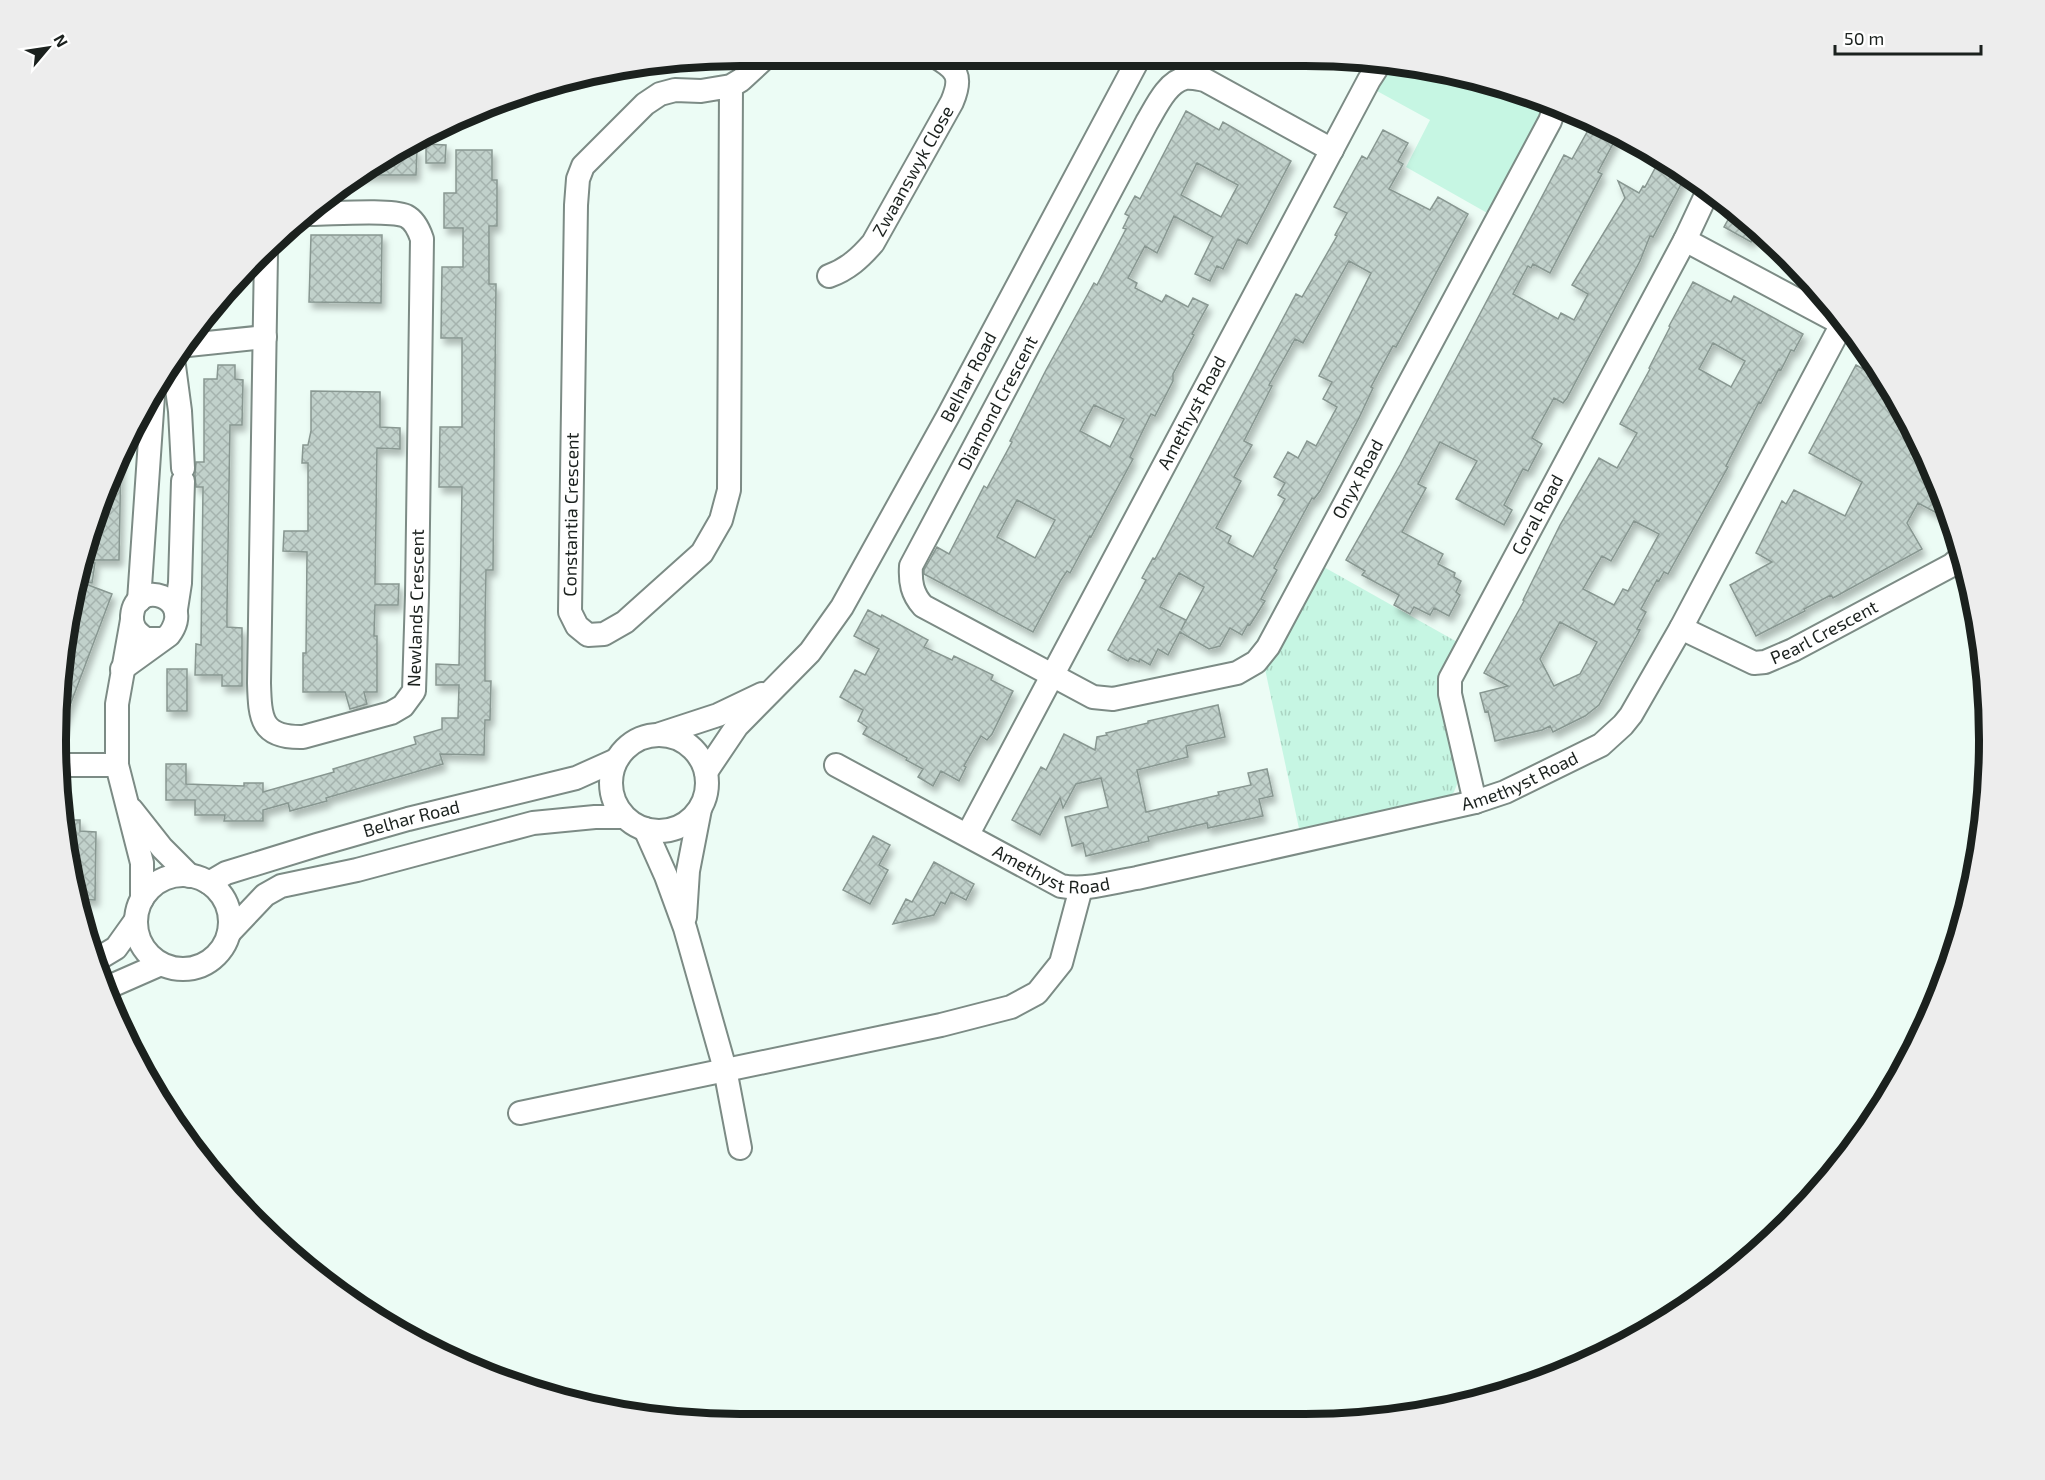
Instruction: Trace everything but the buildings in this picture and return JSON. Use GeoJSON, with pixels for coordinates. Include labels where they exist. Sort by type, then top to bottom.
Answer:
{"type":"FeatureCollection","features":[{"type":"Feature","properties":{"kind":"street","name":"Constantia Crescent"},"geometry":{"type":"LineString","coordinates":[[731,86],[729,478],[726,505],[721,520],[702,553],[625,622],[604,634],[588,635],[577,626],[570,612],[578,179],[583,166],[645,104],[660,94],[675,90],[701,91],[731,86],[756,66]]}},
{"type":"Feature","properties":{"kind":"street","name":"Zwaanswyk Close"},"geometry":{"type":"LineString","coordinates":[[829,276],[844,271],[873,243],[952,102],[958,86],[956,74],[951,66]]}},
{"type":"Feature","properties":{"kind":"street","name":"Belhar Road"},"geometry":{"type":"LineString","coordinates":[[706,772],[737,726],[810,652],[836,616],[877,546],[1135,66]]}},
{"type":"Feature","properties":{"kind":"street","name":"Amethyst Road"},"geometry":{"type":"LineString","coordinates":[[968,834],[1376,70]]}},
{"type":"Feature","properties":{"kind":"street","name":"Diamond Crescent"},"geometry":{"type":"LineString","coordinates":[[1053,677],[922,606],[914,593],[910,577],[911,566],[1148,122],[1161,99],[1174,84],[1185,78],[1211,82],[1332,150]]}},
{"type":"Feature","properties":{"kind":"street","name":"Onyx Road"},"geometry":{"type":"LineString","coordinates":[[1053,677],[1093,697],[1113,699],[1237,673],[1262,656],[1552,113]]}},
{"type":"Feature","properties":{"kind":"street","name":"Coral Road"},"geometry":{"type":"LineString","coordinates":[[1475,802],[1450,694],[1450,679],[1685,240],[1705,198]]}},
{"type":"Feature","properties":{"kind":"street","name":"Newlands Crescent"},"geometry":{"type":"LineString","coordinates":[[266,260],[260,714],[278,735],[288,738],[303,737],[391,713],[403,706],[414,691],[422,239],[420,232],[407,217],[392,213],[319,214]]}},
{"type":"Feature","properties":{"kind":"street"},"geometry":{"type":"LineString","coordinates":[[1685,240],[1828,316]]}},
{"type":"Feature","properties":{"kind":"street","name":"Amethyst Road"},"geometry":{"type":"LineString","coordinates":[[836,765],[1061,886],[1081,888],[1137,878],[1475,802],[1521,784],[1601,745],[1631,715],[1681,628],[1840,331]]}},
{"type":"Feature","properties":{"kind":"street"},"geometry":{"type":"LineString","coordinates":[[195,344],[265,337]]}},
{"type":"Feature","properties":{"kind":"street"},"geometry":{"type":"LineString","coordinates":[[122,669],[169,635],[175,627],[177,618],[183,475],[180,411],[175,374]]}},
{"type":"Feature","properties":{"kind":"street"},"geometry":{"type":"LineString","coordinates":[[152,411],[134,628],[146,639],[161,639]]}},
{"type":"Feature","properties":{"kind":"street","name":"Pearl Crescent"},"geometry":{"type":"LineString","coordinates":[[1681,628],[1754,663],[1765,662],[1793,650],[1955,562]]}},
{"type":"Feature","properties":{"kind":"street"},"geometry":{"type":"LineString","coordinates":[[126,802],[162,848],[199,880],[221,895],[228,910],[229,933],[224,945],[213,959],[197,968],[178,969],[161,964],[148,954],[139,941],[142,863],[126,802],[117,765],[117,704],[135,610],[146,596],[155,594],[164,596],[176,609]]}},
{"type":"Feature","properties":{"kind":"street","name":"Belhar Road"},"geometry":{"type":"LineString","coordinates":[[660,734],[718,715],[777,687]]}},
{"type":"Feature","properties":{"kind":"street"},"geometry":{"type":"LineString","coordinates":[[685,928],[688,871],[700,808],[706,791],[706,772],[702,760],[685,742],[660,734],[631,743],[616,760],[610,779],[613,800],[624,817],[634,825],[645,830],[661,831],[676,828],[690,820],[700,808]]}},
{"type":"Feature","properties":{"kind":"street","name":"Belhar Road"},"geometry":{"type":"LineString","coordinates":[[199,880],[431,813],[576,778],[616,760]]}},
{"type":"Feature","properties":{"kind":"street"},"geometry":{"type":"LineString","coordinates":[[67,765],[117,765]]}},
{"type":"Feature","properties":{"kind":"street","name":"Belhar Road"},"geometry":{"type":"LineString","coordinates":[[229,933],[266,894],[281,886],[357,870],[533,823],[595,817],[624,817]]}},
{"type":"Feature","properties":{"kind":"street"},"geometry":{"type":"LineString","coordinates":[[645,830],[666,876],[685,928],[726,1070],[740,1148]]}},
{"type":"Feature","properties":{"kind":"street"},"geometry":{"type":"LineString","coordinates":[[102,956],[116,948],[154,885],[171,876],[199,880]]}},
{"type":"Feature","properties":{"kind":"street"},"geometry":{"type":"LineString","coordinates":[[520,1113],[941,1024],[1011,1007],[1037,993],[1061,963],[1081,888]]}},
{"type":"Feature","properties":{"kind":"street"},"geometry":{"type":"LineString","coordinates":[[112,985],[161,964]]}},
{"type":"Feature","properties":{"kind":"green space"},"geometry":{"type":"Polygon","coordinates":[[[1388,71],[1393,72],[1479,89],[1544,110],[1489,214],[1406,167],[1430,120],[1377,91],[1388,71]]]}},
{"type":"Feature","properties":{"kind":"green space"},"geometry":{"type":"Polygon","coordinates":[[[1322,566],[1459,643],[1459,779],[1454,792],[1449,797],[1300,833],[1265,669],[1322,566]]]}}]}
